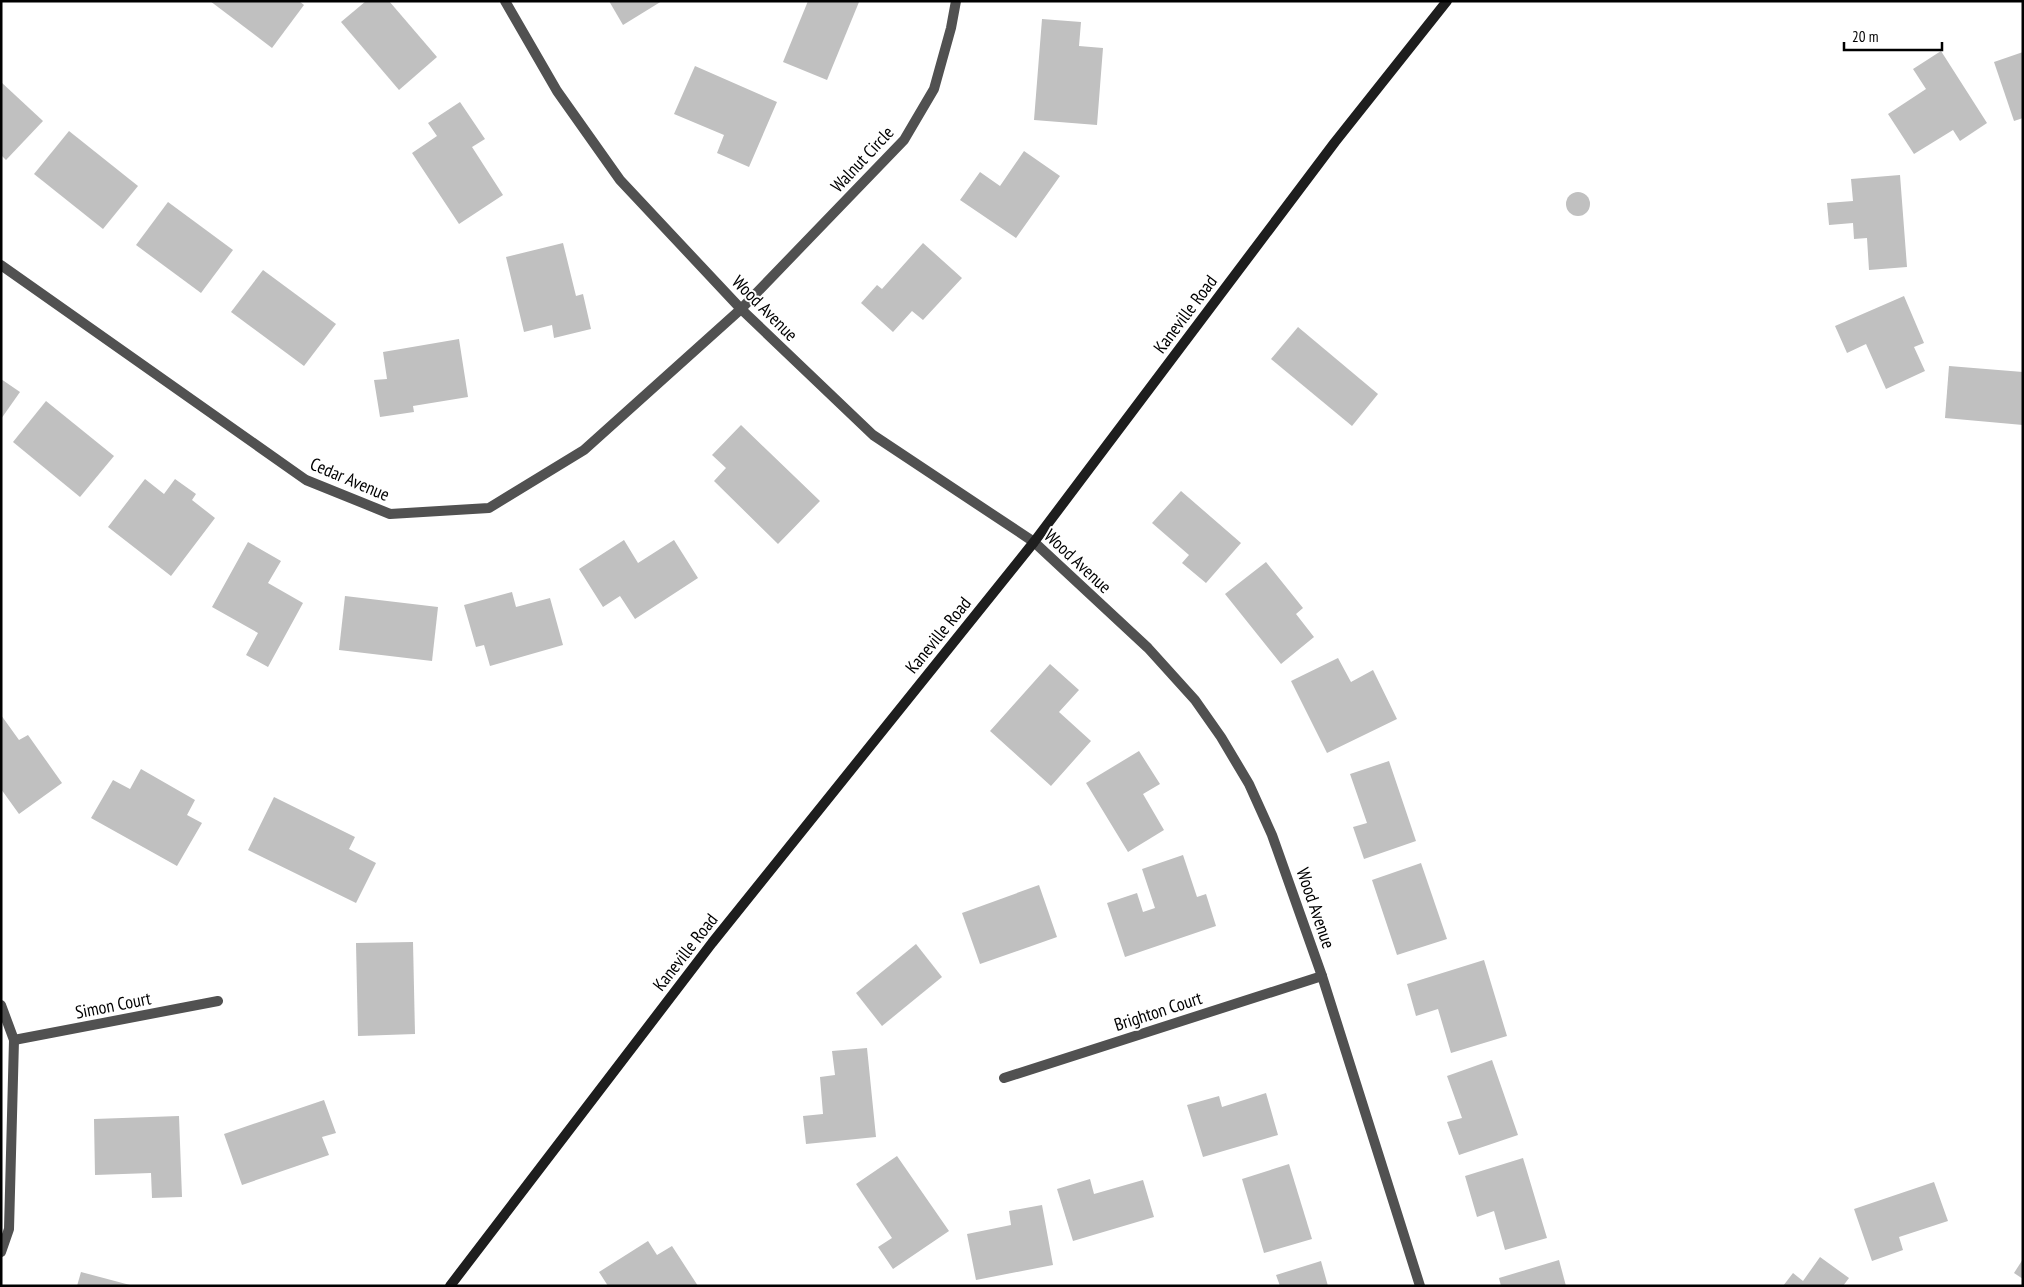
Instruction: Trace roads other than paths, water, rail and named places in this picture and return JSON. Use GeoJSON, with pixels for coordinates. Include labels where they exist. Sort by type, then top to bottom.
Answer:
{"type":"FeatureCollection","features":[{"type":"Feature","properties":{"kind":"main road","name":"Kaneville Road"},"geometry":{"type":"LineString","coordinates":[[450,1286],[712,943],[1034,542],[1335,142],[1447,1]]}},
{"type":"Feature","properties":{"kind":"street","name":"Wood Avenue"},"geometry":{"type":"LineString","coordinates":[[505,1],[557,91],[620,180],[741,309],[872,434],[1034,542],[1148,648],[1195,700],[1221,737],[1249,784],[1272,834],[1322,976],[1420,1286]]}},
{"type":"Feature","properties":{"kind":"street","name":"Walnut Circle"},"geometry":{"type":"LineString","coordinates":[[741,309],[904,140],[934,89],[951,28],[956,1]]}},
{"type":"Feature","properties":{"kind":"street","name":"Cedar Avenue"},"geometry":{"type":"LineString","coordinates":[[1,265],[306,480],[390,514],[489,508],[584,450],[741,309]]}},
{"type":"Feature","properties":{"kind":"street","name":"Brighton Court"},"geometry":{"type":"LineString","coordinates":[[1004,1078],[1322,976]]}},
{"type":"Feature","properties":{"kind":"street","name":"Simon Court"},"geometry":{"type":"LineString","coordinates":[[14,1040],[218,1001]]}},
{"type":"Feature","properties":{"kind":"street"},"geometry":{"type":"LineString","coordinates":[[1,1005],[14,1040],[9,1229],[1,1252]]}}]}
